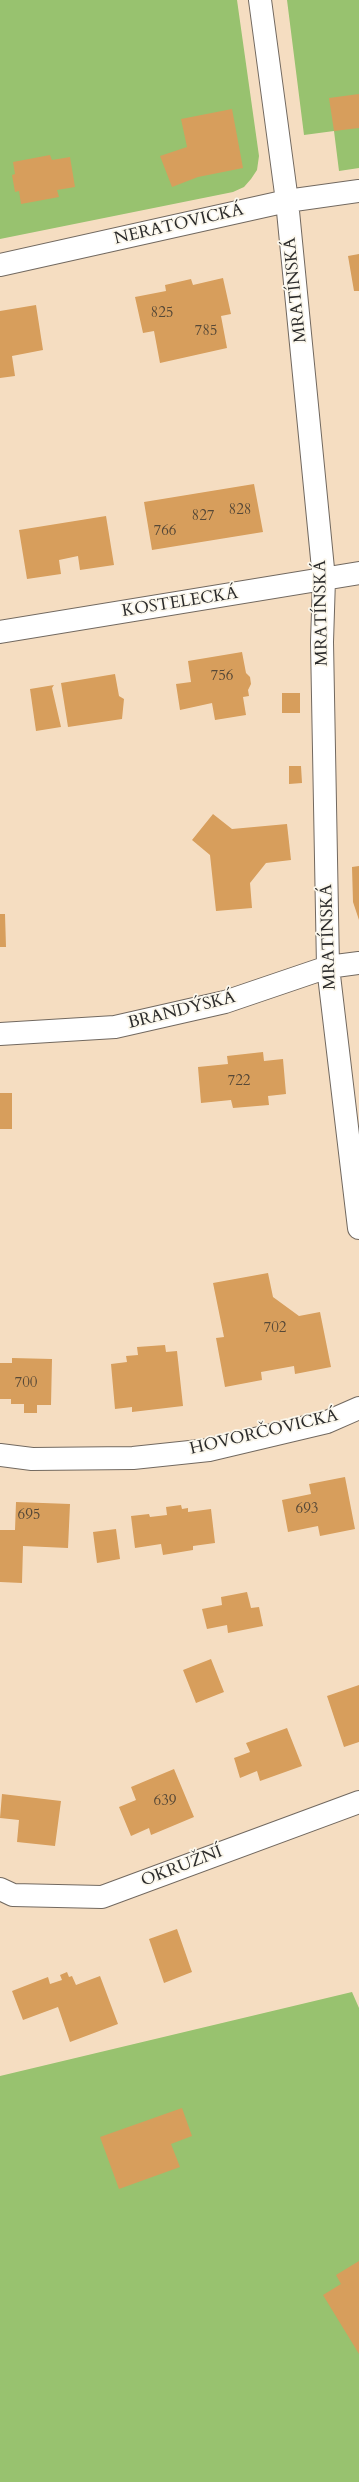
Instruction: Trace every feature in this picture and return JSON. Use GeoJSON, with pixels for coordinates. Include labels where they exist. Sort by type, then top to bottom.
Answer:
{"type":"FeatureCollection","features":[{"type":"Feature","properties":{"kind":"street","name":"MRATÍNSKÁ"},"geometry":{"type":"LineString","coordinates":[[260,0],[287,201],[324,579],[322,642],[328,967],[359,1228]]}},
{"type":"Feature","properties":{"kind":"street","name":"NERATOVICKÁ"},"geometry":{"type":"LineString","coordinates":[[0,265],[287,201],[359,191]]}},
{"type":"Feature","properties":{"kind":"street","name":"KOSTELECKÁ"},"geometry":{"type":"LineString","coordinates":[[0,632],[359,574]]}},
{"type":"Feature","properties":{"kind":"street","name":"BRANDÝSKÁ"},"geometry":{"type":"LineString","coordinates":[[0,1034],[115,1027],[225,1002],[328,967],[359,963]]}},
{"type":"Feature","properties":{"kind":"street","name":"HOVORČOVICKÁ"},"geometry":{"type":"LineString","coordinates":[[0,1455],[32,1459],[133,1458],[209,1450],[327,1422],[359,1408]]}},
{"type":"Feature","properties":{"kind":"street","name":"OKRUŽNÍ"},"geometry":{"type":"LineString","coordinates":[[0,1889],[14,1895],[102,1897],[359,1802]]}},
{"type":"Feature","properties":{"kind":"green space"},"geometry":{"type":"Polygon","coordinates":[[[0,0],[237,0],[259,156],[257,170],[251,179],[244,187],[233,192],[0,239],[0,0]]]}},
{"type":"Feature","properties":{"kind":"green space"},"geometry":{"type":"Polygon","coordinates":[[[287,0],[359,0],[359,168],[339,171],[334,131],[304,135],[287,0]]]}},
{"type":"Feature","properties":{"kind":"green space"},"geometry":{"type":"Polygon","coordinates":[[[352,1992],[359,2008],[359,2482],[0,2482],[0,2076],[352,1992]]]}},
{"type":"Feature","properties":{"kind":"building"},"geometry":{"type":"Polygon","coordinates":[[[359,94],[359,128],[334,131],[329,98],[359,94]]]}},
{"type":"Feature","properties":{"kind":"building"},"geometry":{"type":"Polygon","coordinates":[[[232,109],[243,168],[198,177],[172,187],[160,156],[187,147],[181,119],[232,109]]]}},
{"type":"Feature","properties":{"kind":"building"},"geometry":{"type":"Polygon","coordinates":[[[50,155],[52,160],[70,157],[75,187],[57,190],[59,197],[21,204],[19,191],[15,192],[12,175],[15,174],[13,162],[50,155]]]}},
{"type":"Feature","properties":{"kind":"building"},"geometry":{"type":"Polygon","coordinates":[[[359,254],[359,291],[354,291],[348,256],[359,254]]]}},
{"type":"Feature","properties":{"kind":"building"},"geometry":{"type":"Polygon","coordinates":[[[223,278],[231,314],[221,316],[227,348],[160,363],[154,331],[143,333],[135,297],[166,291],[165,285],[191,279],[193,285],[223,278]]]}},
{"type":"Feature","properties":{"kind":"building"},"geometry":{"type":"Polygon","coordinates":[[[36,305],[43,350],[12,356],[15,376],[0,378],[0,311],[36,305]]]}},
{"type":"Feature","properties":{"kind":"building"},"geometry":{"type":"Polygon","coordinates":[[[254,484],[263,532],[152,550],[144,502],[254,484]]]}},
{"type":"Feature","properties":{"kind":"building"},"geometry":{"type":"Polygon","coordinates":[[[106,516],[114,565],[80,570],[78,556],[59,560],[61,574],[27,579],[19,530],[106,516]]]}},
{"type":"Feature","properties":{"kind":"building"},"geometry":{"type":"Polygon","coordinates":[[[242,652],[246,673],[250,677],[251,684],[248,690],[249,696],[243,697],[246,715],[215,720],[212,703],[180,710],[176,684],[191,682],[188,661],[242,652]]]}},
{"type":"Feature","properties":{"kind":"building"},"geometry":{"type":"Polygon","coordinates":[[[115,674],[119,696],[124,699],[122,719],[68,727],[61,683],[115,674]]]}},
{"type":"Feature","properties":{"kind":"building"},"geometry":{"type":"Polygon","coordinates":[[[54,685],[52,688],[61,727],[36,731],[30,689],[54,685]]]}},
{"type":"Feature","properties":{"kind":"building"},"geometry":{"type":"Polygon","coordinates":[[[282,693],[300,693],[300,713],[282,713],[282,693]]]}},
{"type":"Feature","properties":{"kind":"building"},"geometry":{"type":"Polygon","coordinates":[[[289,766],[301,766],[302,783],[289,784],[289,766]]]}},
{"type":"Feature","properties":{"kind":"building"},"geometry":{"type":"Polygon","coordinates":[[[213,814],[232,829],[287,824],[291,860],[266,863],[250,883],[252,908],[216,911],[210,855],[192,840],[213,814]]]}},
{"type":"Feature","properties":{"kind":"building"},"geometry":{"type":"Polygon","coordinates":[[[359,866],[359,920],[353,902],[352,867],[359,866]]]}},
{"type":"Feature","properties":{"kind":"building"},"geometry":{"type":"Polygon","coordinates":[[[0,914],[5,914],[6,947],[0,947],[0,914]]]}},
{"type":"Feature","properties":{"kind":"building"},"geometry":{"type":"Polygon","coordinates":[[[263,1052],[264,1061],[283,1059],[286,1094],[268,1096],[269,1105],[233,1108],[231,1100],[201,1103],[198,1067],[228,1064],[227,1056],[263,1052]]]}},
{"type":"Feature","properties":{"kind":"building"},"geometry":{"type":"Polygon","coordinates":[[[0,1093],[12,1093],[12,1129],[0,1129],[0,1093]]]}},
{"type":"Feature","properties":{"kind":"building"},"geometry":{"type":"Polygon","coordinates":[[[268,1273],[273,1297],[299,1316],[320,1312],[331,1367],[295,1374],[294,1366],[261,1372],[262,1380],[225,1387],[216,1338],[224,1337],[213,1283],[268,1273]]]}},
{"type":"Feature","properties":{"kind":"building"},"geometry":{"type":"Polygon","coordinates":[[[165,1345],[166,1352],[177,1351],[183,1406],[132,1412],[132,1407],[115,1409],[111,1364],[127,1362],[126,1356],[138,1355],[137,1347],[165,1345]]]}},
{"type":"Feature","properties":{"kind":"building"},"geometry":{"type":"Polygon","coordinates":[[[12,1358],[52,1359],[51,1405],[37,1405],[37,1413],[24,1413],[24,1404],[11,1404],[11,1399],[0,1399],[0,1363],[12,1363],[12,1358]]]}},
{"type":"Feature","properties":{"kind":"building"},"geometry":{"type":"Polygon","coordinates":[[[345,1477],[355,1529],[320,1536],[318,1526],[288,1532],[282,1500],[311,1494],[309,1484],[345,1477]]]}},
{"type":"Feature","properties":{"kind":"building"},"geometry":{"type":"Polygon","coordinates":[[[16,1502],[70,1504],[68,1548],[23,1546],[22,1583],[0,1582],[0,1530],[15,1530],[16,1502]]]}},
{"type":"Feature","properties":{"kind":"building"},"geometry":{"type":"Polygon","coordinates":[[[181,1505],[182,1509],[188,1508],[188,1512],[211,1509],[215,1543],[193,1546],[193,1550],[163,1555],[161,1544],[135,1548],[131,1516],[149,1514],[150,1517],[167,1515],[166,1507],[181,1505]]]}},
{"type":"Feature","properties":{"kind":"building"},"geometry":{"type":"Polygon","coordinates":[[[116,1529],[120,1559],[97,1563],[93,1532],[116,1529]]]}},
{"type":"Feature","properties":{"kind":"building"},"geometry":{"type":"Polygon","coordinates":[[[247,1592],[251,1608],[259,1607],[263,1626],[228,1633],[227,1625],[207,1629],[202,1609],[222,1605],[221,1597],[247,1592]]]}},
{"type":"Feature","properties":{"kind":"building"},"geometry":{"type":"Polygon","coordinates":[[[211,1659],[224,1692],[196,1703],[183,1670],[211,1659]]]}},
{"type":"Feature","properties":{"kind":"building"},"geometry":{"type":"Polygon","coordinates":[[[359,1685],[359,1742],[344,1747],[327,1696],[359,1685]]]}},
{"type":"Feature","properties":{"kind":"building"},"geometry":{"type":"Polygon","coordinates":[[[287,1728],[302,1766],[260,1781],[257,1771],[240,1778],[234,1758],[250,1752],[246,1743],[287,1728]]]}},
{"type":"Feature","properties":{"kind":"building"},"geometry":{"type":"Polygon","coordinates":[[[174,1769],[194,1817],[151,1835],[149,1828],[131,1836],[119,1807],[136,1800],[131,1787],[174,1769]]]}},
{"type":"Feature","properties":{"kind":"building"},"geometry":{"type":"Polygon","coordinates":[[[2,1794],[61,1801],[55,1846],[17,1842],[19,1820],[0,1818],[2,1794]]]}},
{"type":"Feature","properties":{"kind":"building"},"geometry":{"type":"Polygon","coordinates":[[[177,1929],[192,1972],[164,1983],[149,1939],[177,1929]]]}},
{"type":"Feature","properties":{"kind":"building"},"geometry":{"type":"Polygon","coordinates":[[[67,1972],[69,1977],[72,1976],[76,1985],[100,1976],[118,2024],[70,2042],[58,2007],[23,2020],[12,1991],[48,1977],[50,1984],[62,1980],[60,1975],[67,1972]]]}},
{"type":"Feature","properties":{"kind":"building"},"geometry":{"type":"Polygon","coordinates":[[[182,2108],[192,2136],[171,2144],[180,2167],[119,2189],[100,2137],[182,2108]]]}},
{"type":"Feature","properties":{"kind":"building"},"geometry":{"type":"Polygon","coordinates":[[[359,2261],[359,2354],[323,2295],[341,2284],[336,2275],[359,2261]]]}}]}
